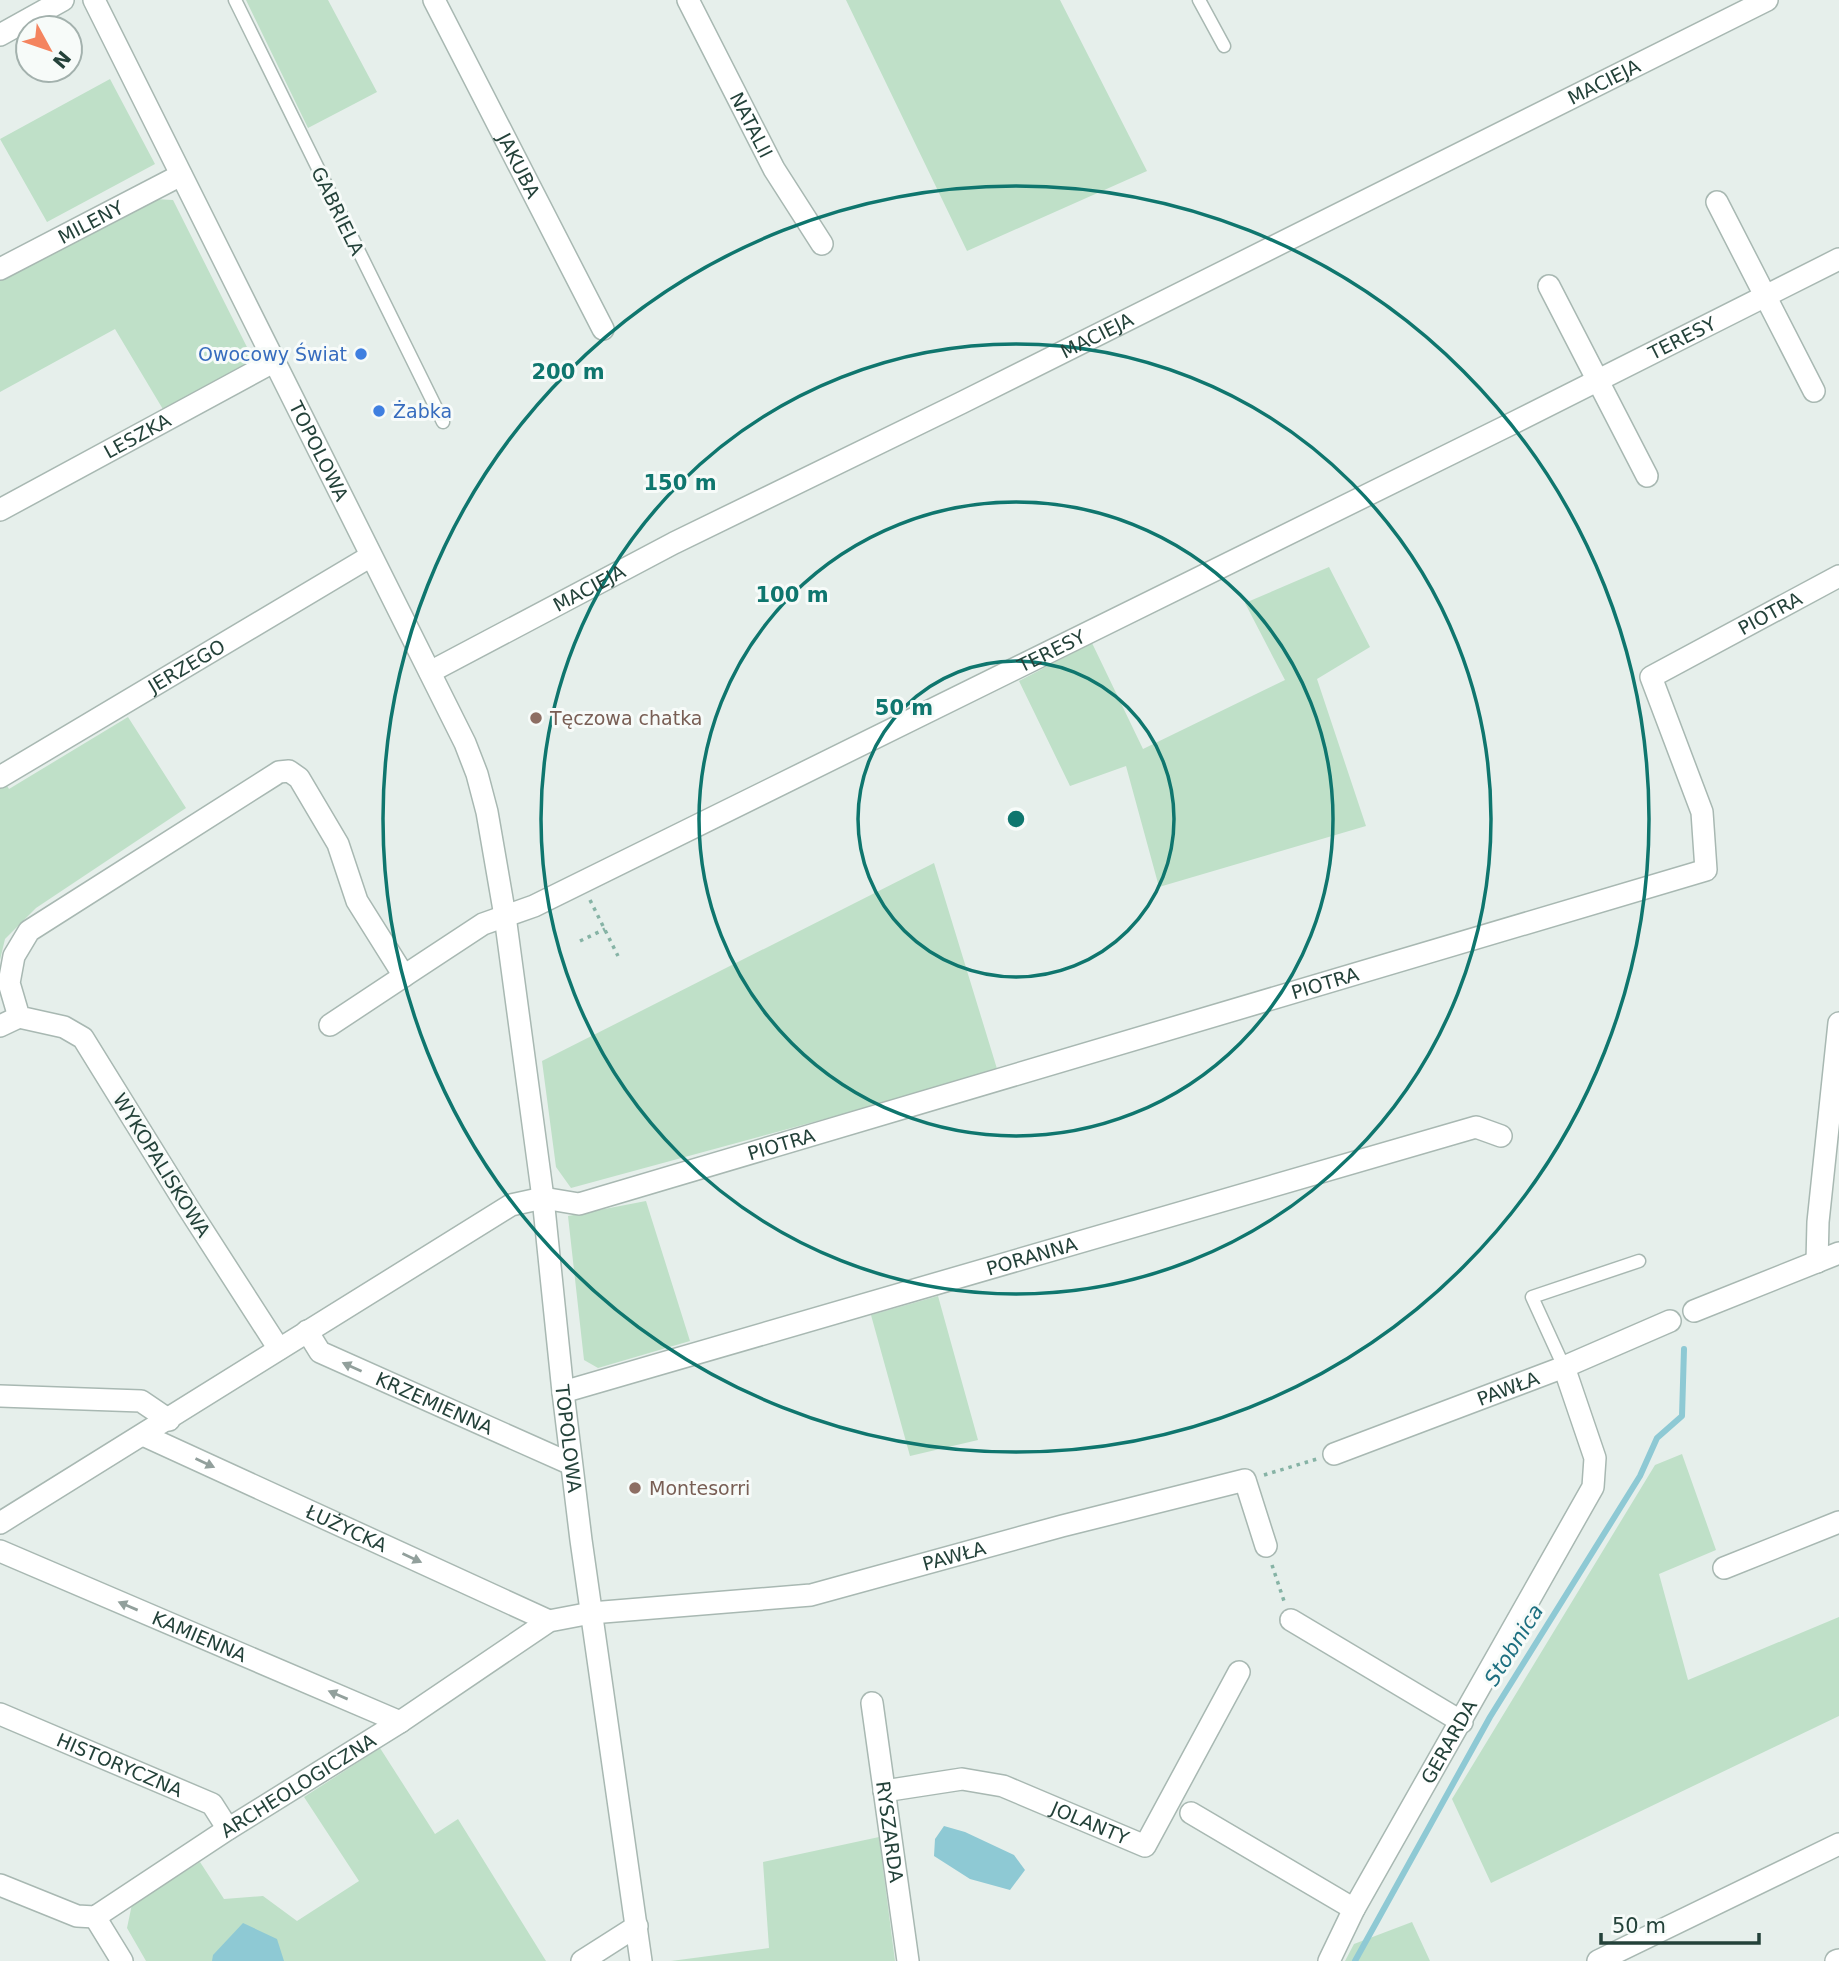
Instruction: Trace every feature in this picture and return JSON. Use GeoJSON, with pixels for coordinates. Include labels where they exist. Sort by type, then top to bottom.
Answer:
{"type":"FeatureCollection","features":[{"type":"Feature","properties":{"kind":"street"},"geometry":{"type":"LineString","coordinates":[[0,34],[62,0]]}},
{"type":"Feature","properties":{"kind":"street","name":"TOPOLOWA"},"geometry":{"type":"LineString","coordinates":[[94,0],[430,672],[477,774],[487,811],[505,916],[544,1198],[571,1464],[641,1961]]}},
{"type":"Feature","properties":{"kind":"street","name":"JAKUBA"},"geometry":{"type":"LineString","coordinates":[[434,0],[603,328]]}},
{"type":"Feature","properties":{"kind":"street","name":"NATALII"},"geometry":{"type":"LineString","coordinates":[[688,0],[774,169],[822,244]]}},
{"type":"Feature","properties":{"kind":"street","name":"MACIEJA"},"geometry":{"type":"LineString","coordinates":[[430,672],[674,543],[974,397],[1767,0]]}},
{"type":"Feature","properties":{"kind":"street","name":"MILENY"},"geometry":{"type":"LineString","coordinates":[[0,269],[181,175]]}},
{"type":"Feature","properties":{"kind":"street"},"geometry":{"type":"LineString","coordinates":[[1717,202],[1814,391]]}},
{"type":"Feature","properties":{"kind":"street","name":"TERESY"},"geometry":{"type":"LineString","coordinates":[[505,916],[534,906],[1839,259]]}},
{"type":"Feature","properties":{"kind":"street"},"geometry":{"type":"LineString","coordinates":[[1549,286],[1647,477]]}},
{"type":"Feature","properties":{"kind":"street","name":"LESZKA"},"geometry":{"type":"LineString","coordinates":[[0,510],[275,361]]}},
{"type":"Feature","properties":{"kind":"street","name":"JERZEGO"},"geometry":{"type":"LineString","coordinates":[[0,777],[371,556]]}},
{"type":"Feature","properties":{"kind":"street","name":"PIOTRA"},"geometry":{"type":"LineString","coordinates":[[544,1198],[579,1204],[1706,870],[1702,812],[1651,677],[1839,576]]}},
{"type":"Feature","properties":{"kind":"street","name":"WYKOPALISKOWA"},"geometry":{"type":"LineString","coordinates":[[279,1349],[83,1038],[64,1027],[9,1022],[9,983],[14,956],[29,931],[279,772],[289,771],[299,778],[338,844],[358,901],[404,976]]}},
{"type":"Feature","properties":{"kind":"street"},"geometry":{"type":"LineString","coordinates":[[330,1025],[483,924],[505,916]]}},
{"type":"Feature","properties":{"kind":"street"},"geometry":{"type":"LineString","coordinates":[[1817,1262],[1818,1222],[1839,1023]]}},
{"type":"Feature","properties":{"kind":"street","name":"PORANNA"},"geometry":{"type":"LineString","coordinates":[[563,1392],[1476,1127],[1501,1136]]}},
{"type":"Feature","properties":{"kind":"street"},"geometry":{"type":"LineString","coordinates":[[0,1523],[511,1205],[544,1198]]}},
{"type":"Feature","properties":{"kind":"street"},"geometry":{"type":"LineString","coordinates":[[1694,1311],[1839,1253]]}},
{"type":"Feature","properties":{"kind":"street","name":"PAWŁA"},"geometry":{"type":"LineString","coordinates":[[1334,1454],[1564,1367],[1670,1321]]}},
{"type":"Feature","properties":{"kind":"street","name":"KRZEMIENNA"},"geometry":{"type":"LineString","coordinates":[[307,1331],[320,1352],[571,1464]]}},
{"type":"Feature","properties":{"kind":"street","name":"GERARDA"},"geometry":{"type":"LineString","coordinates":[[1329,1961],[1354,1909],[1593,1488],[1595,1458],[1564,1367]]}},
{"type":"Feature","properties":{"kind":"street"},"geometry":{"type":"LineString","coordinates":[[0,1396],[141,1401],[169,1420]]}},
{"type":"Feature","properties":{"kind":"street","name":"ŁUŻYCKA"},"geometry":{"type":"LineString","coordinates":[[143,1435],[549,1621]]}},
{"type":"Feature","properties":{"kind":"street"},"geometry":{"type":"LineString","coordinates":[[1245,1480],[1266,1546]]}},
{"type":"Feature","properties":{"kind":"street","name":"PAWŁA"},"geometry":{"type":"LineString","coordinates":[[592,1613],[811,1595],[1062,1526],[1245,1480]]}},
{"type":"Feature","properties":{"kind":"street"},"geometry":{"type":"LineString","coordinates":[[1724,1568],[1839,1522]]}},
{"type":"Feature","properties":{"kind":"street","name":"KAMIENNA"},"geometry":{"type":"LineString","coordinates":[[0,1551],[400,1722]]}},
{"type":"Feature","properties":{"kind":"street","name":"ARCHEOLOGICZNA"},"geometry":{"type":"LineString","coordinates":[[95,1917],[228,1829],[400,1722],[549,1621],[592,1613]]}},
{"type":"Feature","properties":{"kind":"street"},"geometry":{"type":"LineString","coordinates":[[1291,1620],[1462,1722]]}},
{"type":"Feature","properties":{"kind":"street","name":"JOLANTY"},"geometry":{"type":"LineString","coordinates":[[884,1791],[962,1779],[1003,1786],[1145,1846],[1239,1672]]}},
{"type":"Feature","properties":{"kind":"street","name":"RYSZARDA"},"geometry":{"type":"LineString","coordinates":[[872,1703],[908,1961]]}},
{"type":"Feature","properties":{"kind":"street","name":"HISTORYCZNA"},"geometry":{"type":"LineString","coordinates":[[0,1714],[212,1804],[228,1829]]}},
{"type":"Feature","properties":{"kind":"street"},"geometry":{"type":"LineString","coordinates":[[1191,1814],[1354,1909]]}},
{"type":"Feature","properties":{"kind":"street"},"geometry":{"type":"LineString","coordinates":[[1598,1961],[1839,1844]]}},
{"type":"Feature","properties":{"kind":"street"},"geometry":{"type":"LineString","coordinates":[[0,1885],[76,1916],[95,1917],[122,1961]]}},
{"type":"Feature","properties":{"kind":"street"},"geometry":{"type":"LineString","coordinates":[[582,1961],[637,1926]]}},
{"type":"Feature","properties":{"kind":"lane","name":"GABRIELA"},"geometry":{"type":"LineString","coordinates":[[235,0],[443,422]]}},
{"type":"Feature","properties":{"kind":"lane"},"geometry":{"type":"LineString","coordinates":[[1199,0],[1224,46]]}},
{"type":"Feature","properties":{"kind":"lane"},"geometry":{"type":"LineString","coordinates":[[1564,1367],[1532,1297],[1639,1261]]}},
{"type":"Feature","properties":{"kind":"path"},"geometry":{"type":"LineString","coordinates":[[582,882],[618,956]]}},
{"type":"Feature","properties":{"kind":"path"},"geometry":{"type":"LineString","coordinates":[[580,941],[605,929]]}},
{"type":"Feature","properties":{"kind":"path"},"geometry":{"type":"LineString","coordinates":[[1245,1480],[1334,1454]]}},
{"type":"Feature","properties":{"kind":"path"},"geometry":{"type":"LineString","coordinates":[[1266,1546],[1291,1620]]}},
{"type":"Feature","properties":{"kind":"green space"},"geometry":{"type":"Polygon","coordinates":[[[246,0],[328,0],[377,92],[308,128],[246,0]]]}},
{"type":"Feature","properties":{"kind":"green space"},"geometry":{"type":"Polygon","coordinates":[[[846,0],[1060,0],[1147,171],[967,251],[846,0]]]}},
{"type":"Feature","properties":{"kind":"green space"},"geometry":{"type":"Polygon","coordinates":[[[110,79],[155,164],[47,222],[0,139],[110,79]]]}},
{"type":"Feature","properties":{"kind":"green space"},"geometry":{"type":"Polygon","coordinates":[[[154,199],[173,200],[255,363],[164,411],[115,329],[0,392],[0,279],[154,199]]]}},
{"type":"Feature","properties":{"kind":"green space"},"geometry":{"type":"Polygon","coordinates":[[[1329,567],[1370,647],[1317,679],[1366,826],[1159,887],[1126,766],[1070,786],[1019,681],[1092,643],[1143,749],[1285,680],[1245,603],[1329,567]]]}},
{"type":"Feature","properties":{"kind":"green space"},"geometry":{"type":"Polygon","coordinates":[[[128,717],[186,808],[36,908],[5,939],[0,960],[0,774],[9,789],[128,717]]]}},
{"type":"Feature","properties":{"kind":"green space"},"geometry":{"type":"Polygon","coordinates":[[[934,863],[998,1072],[571,1188],[556,1167],[542,1061],[934,863]]]}},
{"type":"Feature","properties":{"kind":"green space"},"geometry":{"type":"Polygon","coordinates":[[[646,1201],[690,1341],[598,1368],[584,1360],[568,1216],[646,1201]]]}},
{"type":"Feature","properties":{"kind":"green space"},"geometry":{"type":"Polygon","coordinates":[[[938,1296],[978,1440],[910,1456],[871,1315],[938,1296]]]}},
{"type":"Feature","properties":{"kind":"green space"},"geometry":{"type":"Polygon","coordinates":[[[1682,1454],[1716,1550],[1659,1574],[1688,1680],[1839,1617],[1839,1716],[1491,1883],[1452,1799],[1655,1465],[1682,1454]]]}},
{"type":"Feature","properties":{"kind":"green space"},"geometry":{"type":"Polygon","coordinates":[[[380,1748],[435,1834],[458,1819],[546,1961],[146,1961],[127,1928],[132,1904],[200,1862],[224,1899],[263,1896],[297,1921],[359,1881],[304,1797],[380,1748]]]}},
{"type":"Feature","properties":{"kind":"green space"},"geometry":{"type":"Polygon","coordinates":[[[879,1837],[895,1961],[671,1961],[769,1948],[763,1862],[879,1837]]]}},
{"type":"Feature","properties":{"kind":"green space"},"geometry":{"type":"Polygon","coordinates":[[[1412,1922],[1430,1961],[1345,1961],[1354,1944],[1412,1922]]]}},
{"type":"Feature","properties":{"kind":"water"},"geometry":{"type":"Polygon","coordinates":[[[944,1826],[965,1832],[1014,1855],[1025,1870],[1010,1890],[970,1879],[934,1856],[935,1839],[944,1826]]]}},
{"type":"Feature","properties":{"kind":"water"},"geometry":{"type":"Polygon","coordinates":[[[243,1923],[277,1939],[284,1961],[212,1961],[213,1955],[243,1923]]]}},
{"type":"Feature","properties":{"kind":"waterway","name":"Stobnica"},"geometry":{"type":"LineString","coordinates":[[1355,1961],[1490,1717],[1640,1476],[1657,1438],[1682,1416],[1684,1349]]}},
{"type":"Feature","properties":{"kind":"place","name":"Owocowy Świat"},"geometry":{"type":"Point","coordinates":[361,354]}},
{"type":"Feature","properties":{"kind":"place","name":"Żabka"},"geometry":{"type":"Point","coordinates":[379,411]}},
{"type":"Feature","properties":{"kind":"place","name":"Tęczowa chatka"},"geometry":{"type":"Point","coordinates":[536,718]}},
{"type":"Feature","properties":{"kind":"place","name":"Montesorri"},"geometry":{"type":"Point","coordinates":[635,1488]}}]}
